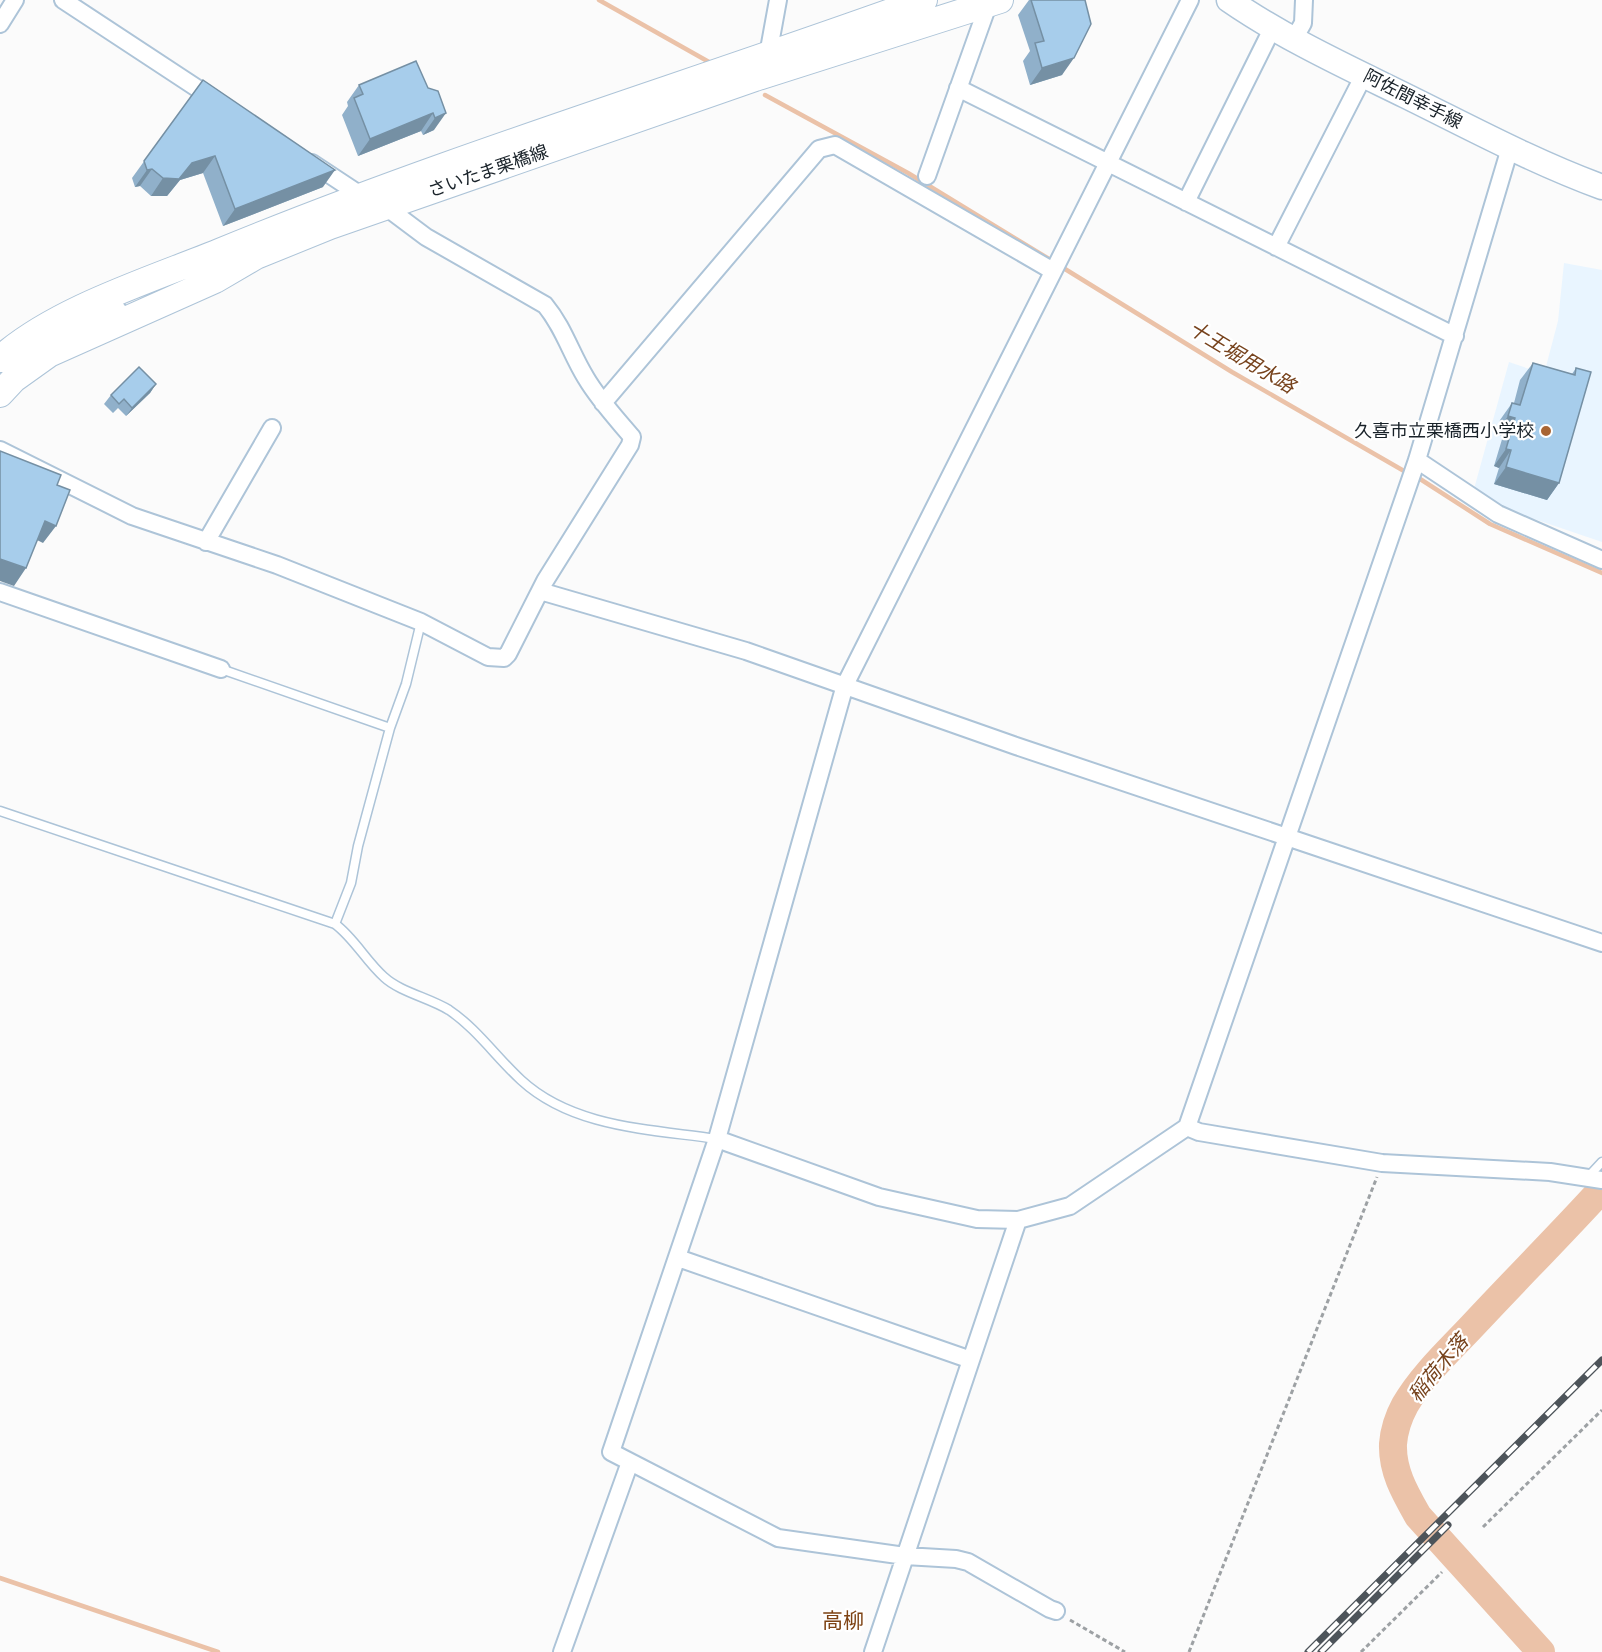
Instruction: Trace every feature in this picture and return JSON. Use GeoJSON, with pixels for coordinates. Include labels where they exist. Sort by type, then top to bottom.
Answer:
{"type":"FeatureCollection","features":[{"type":"Feature","properties":{"kind":"main road","name":"さいたま栗橋線"},"geometry":{"type":"LineString","coordinates":[[2,353],[52,323],[107,298],[307,216],[523,138],[924,0]]}},
{"type":"Feature","properties":{"kind":"main road","name":"阿佐間幸手線"},"geometry":{"type":"LineString","coordinates":[[1229,0],[1294,39],[1364,75],[1510,148],[1602,187]]}},
{"type":"Feature","properties":{"kind":"main road","name":"さいたま栗橋線"},"geometry":{"type":"LineString","coordinates":[[0,394],[14,379],[49,354],[215,280],[256,256],[330,226],[755,78],[994,2]]}},
{"type":"Feature","properties":{"kind":"street"},"geometry":{"type":"LineString","coordinates":[[0,24],[15,0]]}},
{"type":"Feature","properties":{"kind":"street"},"geometry":{"type":"LineString","coordinates":[[63,0],[232,111]]}},
{"type":"Feature","properties":{"kind":"street"},"geometry":{"type":"LineString","coordinates":[[768,55],[777,0]]}},
{"type":"Feature","properties":{"kind":"street"},"geometry":{"type":"LineString","coordinates":[[1056,1611],[968,1562],[956,1559],[905,1556],[778,1538],[611,1452],[717,1139],[845,685],[1190,0]]}},
{"type":"Feature","properties":{"kind":"street"},"geometry":{"type":"LineString","coordinates":[[1294,39],[1302,23],[1304,0]]}},
{"type":"Feature","properties":{"kind":"street"},"geometry":{"type":"LineString","coordinates":[[927,176],[958,88],[994,2]]}},
{"type":"Feature","properties":{"kind":"street"},"geometry":{"type":"LineString","coordinates":[[1186,202],[1273,27]]}},
{"type":"Feature","properties":{"kind":"street"},"geometry":{"type":"LineString","coordinates":[[1276,247],[1364,75]]}},
{"type":"Feature","properties":{"kind":"street"},"geometry":{"type":"LineString","coordinates":[[958,88],[1455,336]]}},
{"type":"Feature","properties":{"kind":"street"},"geometry":{"type":"LineString","coordinates":[[603,403],[819,149],[835,145],[1053,271]]}},
{"type":"Feature","properties":{"kind":"street"},"geometry":{"type":"LineString","coordinates":[[717,1139],[879,1197],[977,1219],[1018,1220],[1070,1206],[1187,1127],[1417,460],[1510,148]]}},
{"type":"Feature","properties":{"kind":"street"},"geometry":{"type":"LineString","coordinates":[[302,156],[362,196]]}},
{"type":"Feature","properties":{"kind":"street"},"geometry":{"type":"LineString","coordinates":[[0,450],[132,516],[277,566],[421,622],[488,657],[504,658],[540,591],[630,445],[632,437],[603,403],[585,377],[558,321],[546,305],[426,237],[386,207]]}},
{"type":"Feature","properties":{"kind":"street"},"geometry":{"type":"LineString","coordinates":[[2,353],[228,263],[256,256]]}},
{"type":"Feature","properties":{"kind":"street"},"geometry":{"type":"LineString","coordinates":[[206,542],[272,428]]}},
{"type":"Feature","properties":{"kind":"street"},"geometry":{"type":"LineString","coordinates":[[1417,460],[1498,514],[1602,560]]}},
{"type":"Feature","properties":{"kind":"street"},"geometry":{"type":"LineString","coordinates":[[540,591],[746,651],[1004,743],[1602,943]]}},
{"type":"Feature","properties":{"kind":"street"},"geometry":{"type":"LineString","coordinates":[[0,592],[221,669]]}},
{"type":"Feature","properties":{"kind":"street"},"geometry":{"type":"LineString","coordinates":[[1187,1127],[1211,1134],[1382,1163],[1550,1172],[1594,1179]]}},
{"type":"Feature","properties":{"kind":"street"},"geometry":{"type":"LineString","coordinates":[[873,1652],[1018,1220]]}},
{"type":"Feature","properties":{"kind":"street"},"geometry":{"type":"LineString","coordinates":[[678,1258],[971,1360]]}},
{"type":"Feature","properties":{"kind":"street"},"geometry":{"type":"LineString","coordinates":[[562,1652],[630,1462]]}},
{"type":"Feature","properties":{"kind":"lane"},"geometry":{"type":"LineString","coordinates":[[335,924],[351,883],[358,846],[390,728],[406,684],[421,622]]}},
{"type":"Feature","properties":{"kind":"lane"},"geometry":{"type":"LineString","coordinates":[[221,669],[390,728]]}},
{"type":"Feature","properties":{"kind":"lane"},"geometry":{"type":"LineString","coordinates":[[0,811],[335,924],[343,929],[364,957],[386,980],[449,1011],[545,1100],[594,1119],[717,1139]]}},
{"type":"Feature","properties":{"kind":"lane"},"geometry":{"type":"LineString","coordinates":[[1594,1179],[1602,1162]]}},
{"type":"Feature","properties":{"kind":"path"},"geometry":{"type":"LineString","coordinates":[[1189,1652],[1382,1163]]}},
{"type":"Feature","properties":{"kind":"path"},"geometry":{"type":"LineString","coordinates":[[1483,1527],[1602,1410]]}},
{"type":"Feature","properties":{"kind":"path"},"geometry":{"type":"LineString","coordinates":[[1361,1652],[1442,1572]]}},
{"type":"Feature","properties":{"kind":"path"},"geometry":{"type":"LineString","coordinates":[[1056,1611],[1125,1652]]}},
{"type":"Feature","properties":{"kind":"shaded area","name":"久喜市立栗橋西小学校"},"geometry":{"type":"Polygon","coordinates":[[[1564,263],[1602,270],[1602,542],[1511,511],[1474,489],[1509,362],[1544,374],[1558,321],[1564,263]]]}},
{"type":"Feature","properties":{"kind":"building"},"geometry":{"type":"Polygon","coordinates":[[[1031,0],[1085,0],[1091,24],[1074,58],[1042,68],[1035,43],[1044,41],[1031,0]]]}},
{"type":"Feature","properties":{"kind":"building"},"geometry":{"type":"Polygon","coordinates":[[[416,61],[428,88],[438,91],[446,113],[435,118],[433,113],[370,139],[354,98],[363,94],[359,85],[416,61]]]}},
{"type":"Feature","properties":{"kind":"building"},"geometry":{"type":"Polygon","coordinates":[[[203,80],[335,170],[235,209],[215,156],[192,163],[179,179],[163,178],[152,169],[147,170],[144,161],[203,80]]]}},
{"type":"Feature","properties":{"kind":"building"},"geometry":{"type":"Polygon","coordinates":[[[1533,363],[1575,375],[1576,368],[1591,372],[1559,483],[1506,467],[1511,450],[1506,449],[1515,418],[1508,416],[1512,403],[1520,405],[1533,363]]]}},
{"type":"Feature","properties":{"kind":"building"},"geometry":{"type":"Polygon","coordinates":[[[139,367],[156,384],[132,408],[124,399],[119,404],[111,395],[139,367]]]}},
{"type":"Feature","properties":{"kind":"building"},"geometry":{"type":"Polygon","coordinates":[[[0,451],[61,475],[57,485],[70,490],[56,526],[45,521],[26,568],[0,559],[0,451]]]}},
{"type":"Feature","properties":{"kind":"waterway","name":"十王堀用水路"},"geometry":{"type":"LineString","coordinates":[[599,0],[709,62]]}},
{"type":"Feature","properties":{"kind":"waterway","name":"十王堀用水路"},"geometry":{"type":"LineString","coordinates":[[765,95],[908,173],[1054,262]]}},
{"type":"Feature","properties":{"kind":"waterway","name":"十王堀用水路"},"geometry":{"type":"LineString","coordinates":[[1065,269],[1232,372],[1404,471]]}},
{"type":"Feature","properties":{"kind":"waterway","name":"十王堀用水路"},"geometry":{"type":"LineString","coordinates":[[1417,477],[1490,524],[1602,573]]}},
{"type":"Feature","properties":{"kind":"waterway","name":"稲荷木落"},"geometry":{"type":"LineString","coordinates":[[1541,1652],[1418,1516],[1397,1473],[1393,1444],[1397,1424],[1405,1405],[1429,1372],[1602,1189]]}},
{"type":"Feature","properties":{"kind":"waterway"},"geometry":{"type":"LineString","coordinates":[[0,1578],[218,1652]]}},
{"type":"Feature","properties":{"kind":"railway"},"geometry":{"type":"LineString","coordinates":[[1308,1652],[1602,1360]]}},
{"type":"Feature","properties":{"kind":"railway"},"geometry":{"type":"LineString","coordinates":[[1321,1652],[1448,1525]]}},
{"type":"Feature","properties":{"kind":"place","name":"久喜市立栗橋西小学校"},"geometry":{"type":"Point","coordinates":[1546,431]}},
{"type":"Feature","properties":{"kind":"district","name":"高柳"},"geometry":{"type":"Point","coordinates":[843,1621]}}]}
